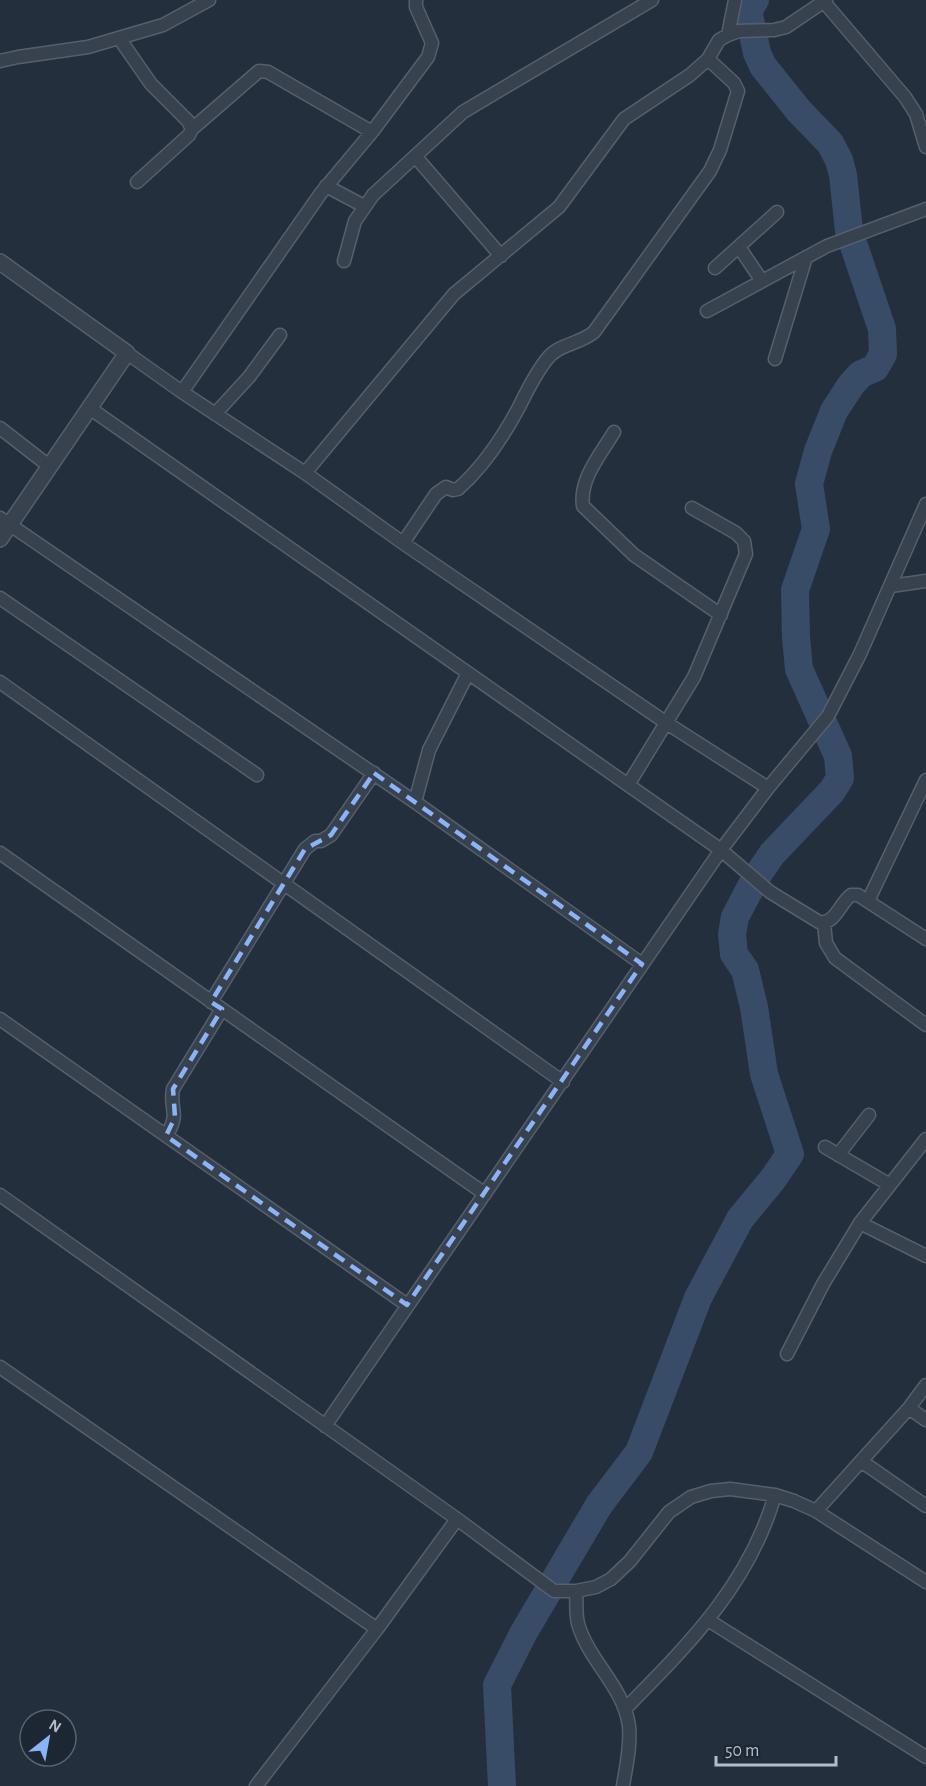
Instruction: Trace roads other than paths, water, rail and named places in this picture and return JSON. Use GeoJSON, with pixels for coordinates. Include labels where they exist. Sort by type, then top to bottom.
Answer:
{"type":"FeatureCollection","features":[{"type":"Feature","properties":{"kind":"street"},"geometry":{"type":"LineString","coordinates":[[0,61],[88,47],[119,38],[163,25],[209,0]]}},
{"type":"Feature","properties":{"kind":"street"},"geometry":{"type":"LineString","coordinates":[[182,392],[326,186],[372,132],[431,51],[432,43],[416,7],[416,0]]}},
{"type":"Feature","properties":{"kind":"street"},"geometry":{"type":"LineString","coordinates":[[344,261],[355,221],[364,206],[463,112],[652,0]]}},
{"type":"Feature","properties":{"kind":"street"},"geometry":{"type":"LineString","coordinates":[[734,33],[735,0]]}},
{"type":"Feature","properties":{"kind":"street"},"geometry":{"type":"LineString","coordinates":[[305,473],[454,294],[559,207],[624,119],[690,75],[708,59],[719,40],[734,33],[786,27],[825,1],[916,114],[926,147]]}},
{"type":"Feature","properties":{"kind":"street"},"geometry":{"type":"LineString","coordinates":[[119,38],[150,84],[188,121],[192,129]]}},
{"type":"Feature","properties":{"kind":"street"},"geometry":{"type":"LineString","coordinates":[[403,543],[436,495],[446,487],[453,490],[458,489],[494,448],[533,379],[552,353],[587,338],[594,332],[703,183],[720,150],[738,91],[734,83],[708,59]]}},
{"type":"Feature","properties":{"kind":"street"},"geometry":{"type":"LineString","coordinates":[[137,182],[189,135],[192,129],[259,71],[268,72],[372,132]]}},
{"type":"Feature","properties":{"kind":"street"},"geometry":{"type":"LineString","coordinates":[[416,156],[501,256]]}},
{"type":"Feature","properties":{"kind":"street"},"geometry":{"type":"LineString","coordinates":[[326,186],[364,206]]}},
{"type":"Feature","properties":{"kind":"street"},"geometry":{"type":"LineString","coordinates":[[707,311],[827,246],[926,209]]}},
{"type":"Feature","properties":{"kind":"street"},"geometry":{"type":"LineString","coordinates":[[715,268],[777,212]]}},
{"type":"Feature","properties":{"kind":"street"},"geometry":{"type":"LineString","coordinates":[[739,247],[762,281]]}},
{"type":"Feature","properties":{"kind":"street"},"geometry":{"type":"LineString","coordinates":[[775,359],[806,257]]}},
{"type":"Feature","properties":{"kind":"street"},"geometry":{"type":"LineString","coordinates":[[0,262],[182,392],[305,473],[403,543],[665,722],[768,788]]}},
{"type":"Feature","properties":{"kind":"street"},"geometry":{"type":"LineString","coordinates":[[215,414],[249,378],[280,335]]}},
{"type":"Feature","properties":{"kind":"street"},"geometry":{"type":"LineString","coordinates":[[0,539],[5,522],[91,409],[127,353]]}},
{"type":"Feature","properties":{"kind":"street"},"geometry":{"type":"LineString","coordinates":[[91,409],[721,850],[770,892],[824,923],[830,921],[851,895],[858,895],[926,939]]}},
{"type":"Feature","properties":{"kind":"street"},"geometry":{"type":"LineString","coordinates":[[0,428],[49,466]]}},
{"type":"Feature","properties":{"kind":"street"},"geometry":{"type":"LineString","coordinates":[[614,432],[583,485],[581,496],[583,506],[634,555],[721,615]]}},
{"type":"Feature","properties":{"kind":"street"},"geometry":{"type":"LineString","coordinates":[[325,1426],[721,850],[768,788],[828,716],[860,654],[926,504]]}},
{"type":"Feature","properties":{"kind":"street"},"geometry":{"type":"LineString","coordinates":[[628,785],[694,677],[746,554],[744,542],[736,533],[692,508]]}},
{"type":"Feature","properties":{"kind":"street"},"geometry":{"type":"LineString","coordinates":[[5,522],[374,773],[642,964]]}},
{"type":"Feature","properties":{"kind":"street"},"geometry":{"type":"LineString","coordinates":[[891,586],[926,581]]}},
{"type":"Feature","properties":{"kind":"street"},"geometry":{"type":"LineString","coordinates":[[0,598],[257,776]]}},
{"type":"Feature","properties":{"kind":"street"},"geometry":{"type":"LineString","coordinates":[[415,802],[429,750],[468,674]]}},
{"type":"Feature","properties":{"kind":"street"},"geometry":{"type":"LineString","coordinates":[[0,682],[563,1082]]}},
{"type":"Feature","properties":{"kind":"street"},"geometry":{"type":"LineString","coordinates":[[166,1136],[175,1117],[173,1089],[216,1005],[284,884],[309,845],[331,835],[374,773]]}},
{"type":"Feature","properties":{"kind":"street"},"geometry":{"type":"LineString","coordinates":[[868,901],[926,780]]}},
{"type":"Feature","properties":{"kind":"street"},"geometry":{"type":"LineString","coordinates":[[0,853],[484,1194]]}},
{"type":"Feature","properties":{"kind":"street"},"geometry":{"type":"LineString","coordinates":[[824,923],[826,943],[835,958],[926,1025]]}},
{"type":"Feature","properties":{"kind":"street"},"geometry":{"type":"LineString","coordinates":[[0,1019],[407,1305]]}},
{"type":"Feature","properties":{"kind":"street"},"geometry":{"type":"LineString","coordinates":[[838,1155],[868,1115]]}},
{"type":"Feature","properties":{"kind":"street"},"geometry":{"type":"LineString","coordinates":[[787,1354],[823,1284],[860,1223],[926,1139]]}},
{"type":"Feature","properties":{"kind":"street"},"geometry":{"type":"LineString","coordinates":[[825,1147],[890,1185]]}},
{"type":"Feature","properties":{"kind":"street"},"geometry":{"type":"LineString","coordinates":[[0,1196],[457,1519],[554,1591],[596,1587],[611,1579],[630,1561],[669,1512],[691,1497],[711,1491],[730,1490],[775,1495],[794,1500],[816,1511],[926,1582]]}},
{"type":"Feature","properties":{"kind":"street"},"geometry":{"type":"LineString","coordinates":[[860,1223],[926,1257]]}},
{"type":"Feature","properties":{"kind":"street"},"geometry":{"type":"LineString","coordinates":[[0,1367],[377,1629]]}},
{"type":"Feature","properties":{"kind":"street"},"geometry":{"type":"LineString","coordinates":[[816,1511],[909,1408],[926,1385]]}},
{"type":"Feature","properties":{"kind":"street"},"geometry":{"type":"LineString","coordinates":[[909,1408],[926,1420]]}},
{"type":"Feature","properties":{"kind":"street"},"geometry":{"type":"LineString","coordinates":[[861,1461],[926,1506]]}},
{"type":"Feature","properties":{"kind":"street"},"geometry":{"type":"LineString","coordinates":[[625,1709],[682,1651],[708,1620],[754,1552],[775,1495]]}},
{"type":"Feature","properties":{"kind":"street"},"geometry":{"type":"LineString","coordinates":[[256,1786],[377,1629],[457,1519]]}},
{"type":"Feature","properties":{"kind":"street"},"geometry":{"type":"LineString","coordinates":[[576,1590],[578,1626],[625,1709],[629,1727],[623,1786]]}},
{"type":"Feature","properties":{"kind":"street"},"geometry":{"type":"LineString","coordinates":[[708,1620],[926,1757]]}},
{"type":"Feature","properties":{"kind":"waterway"},"geometry":{"type":"LineString","coordinates":[[502,1786],[497,1685],[524,1632],[599,1505],[639,1452],[698,1298],[740,1219],[790,1154],[764,1074],[754,1007],[745,970],[734,954],[732,934],[735,917],[755,879],[772,854],[832,791],[840,778],[838,756],[799,669],[795,590],[816,529],[809,484],[818,451],[834,411],[851,385],[861,374],[875,368],[883,354],[882,329],[849,231],[843,175],[839,160],[830,143],[799,111],[763,66],[757,53],[749,15],[755,0]]}}]}
